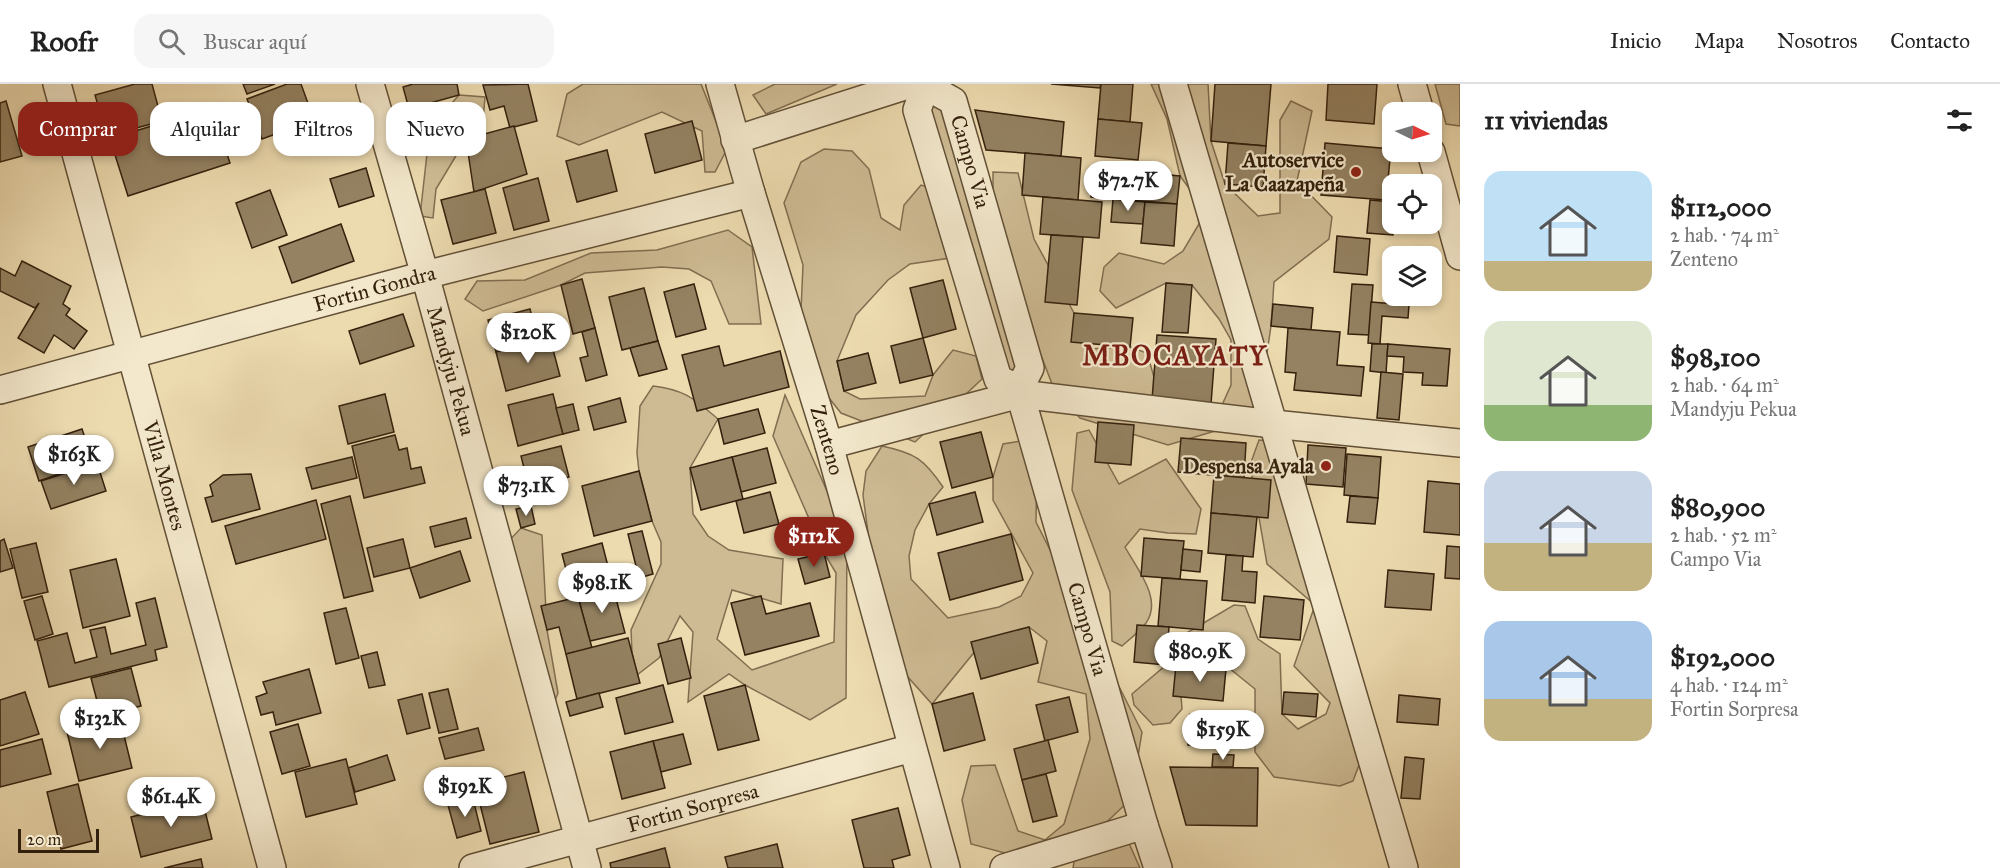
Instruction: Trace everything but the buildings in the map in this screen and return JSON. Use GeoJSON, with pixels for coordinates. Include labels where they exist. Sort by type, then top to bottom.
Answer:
{"type":"FeatureCollection","features":[{"type":"Feature","properties":{"kind":"street","name":"Villa Montes"},"geometry":{"type":"LineString","coordinates":[[57,84],[273,868]]}},
{"type":"Feature","properties":{"kind":"street","name":"Mandyju Pekua"},"geometry":{"type":"LineString","coordinates":[[370,84],[425,274],[587,868]]}},
{"type":"Feature","properties":{"kind":"street","name":"Zenteno"},"geometry":{"type":"LineString","coordinates":[[720,84],[735,140],[829,445],[946,868]]}},
{"type":"Feature","properties":{"kind":"street"},"geometry":{"type":"LineString","coordinates":[[1173,84],[1404,868]]}},
{"type":"Feature","properties":{"kind":"street"},"geometry":{"type":"LineString","coordinates":[[1412,84],[1417,102]]}},
{"type":"Feature","properties":{"kind":"street"},"geometry":{"type":"LineString","coordinates":[[735,140],[921,85]]}},
{"type":"Feature","properties":{"kind":"street","name":"Campo Via"},"geometry":{"type":"LineString","coordinates":[[1020,392],[998,379],[917,110],[921,85],[953,101],[1030,368],[1020,392],[1158,868]]}},
{"type":"Feature","properties":{"kind":"street"},"geometry":{"type":"LineString","coordinates":[[1434,162],[1460,256]]}},
{"type":"Feature","properties":{"kind":"street","name":"Fortin Gondra"},"geometry":{"type":"LineString","coordinates":[[0,390],[425,274],[751,192]]}},
{"type":"Feature","properties":{"kind":"street"},"geometry":{"type":"LineString","coordinates":[[829,445],[1020,392],[1273,424],[1460,443]]}},
{"type":"Feature","properties":{"kind":"street","name":"Fortin Sorpresa"},"geometry":{"type":"LineString","coordinates":[[473,868],[912,748]]}},
{"type":"Feature","properties":{"kind":"street"},"geometry":{"type":"LineString","coordinates":[[1004,868],[1144,825]]}},
{"type":"Feature","properties":{"kind":"shaded area"},"geometry":{"type":"Polygon","coordinates":[[[583,84],[701,84],[727,149],[715,172],[705,172],[702,131],[662,112],[579,145],[557,136],[567,94],[583,84]]]}},
{"type":"Feature","properties":{"kind":"shaded area"},"geometry":{"type":"Polygon","coordinates":[[[775,84],[837,84],[766,114],[753,95],[775,84]]]}},
{"type":"Feature","properties":{"kind":"shaded area"},"geometry":{"type":"Polygon","coordinates":[[[1151,84],[1208,84],[1211,141],[1225,184],[1258,216],[1280,213],[1280,120],[1291,101],[1312,111],[1297,181],[1332,217],[1329,239],[1274,282],[1271,326],[1259,407],[1242,423],[1168,445],[1080,418],[1054,389],[1007,267],[993,219],[993,172],[1018,173],[1034,239],[1074,313],[1088,349],[1130,347],[1147,353],[1161,401],[1222,405],[1231,385],[1231,340],[1219,319],[1192,285],[1166,283],[1116,308],[1100,291],[1104,267],[1119,253],[1164,264],[1183,251],[1199,224],[1194,195],[1180,176],[1167,119],[1151,84]]]}},
{"type":"Feature","properties":{"kind":"shaded area"},"geometry":{"type":"Polygon","coordinates":[[[1435,84],[1460,84],[1460,126],[1446,124],[1442,102],[1440,102],[1435,84]]]}},
{"type":"Feature","properties":{"kind":"shaded area"},"geometry":{"type":"Polygon","coordinates":[[[459,95],[485,97],[485,102],[453,102],[459,95]]]}},
{"type":"Feature","properties":{"kind":"shaded area"},"geometry":{"type":"Polygon","coordinates":[[[939,102],[1022,372],[1010,378],[927,106],[939,102]]]}},
{"type":"Feature","properties":{"kind":"shaded area"},"geometry":{"type":"Polygon","coordinates":[[[824,149],[852,151],[869,169],[881,218],[900,230],[904,205],[921,185],[944,192],[950,258],[910,264],[888,280],[856,315],[837,361],[844,391],[860,399],[925,396],[933,375],[953,350],[976,356],[982,379],[915,442],[841,413],[813,378],[800,333],[803,265],[784,203],[801,162],[824,149]]]}},
{"type":"Feature","properties":{"kind":"shaded area"},"geometry":{"type":"Polygon","coordinates":[[[427,156],[456,156],[436,189],[433,218],[420,216],[427,156]]]}},
{"type":"Feature","properties":{"kind":"shaded area"},"geometry":{"type":"Polygon","coordinates":[[[728,230],[752,247],[761,324],[729,324],[711,281],[689,269],[662,267],[585,273],[561,285],[483,311],[465,299],[477,281],[525,280],[591,253],[657,250],[728,230]]]}},
{"type":"Feature","properties":{"kind":"shaded area"},"geometry":{"type":"Polygon","coordinates":[[[653,386],[689,396],[718,419],[690,468],[693,514],[708,536],[729,550],[783,559],[781,604],[732,590],[717,639],[752,670],[834,642],[836,573],[824,553],[773,436],[785,395],[847,537],[846,698],[810,720],[729,674],[688,702],[693,632],[680,616],[659,658],[637,675],[632,653],[631,630],[661,564],[661,542],[652,521],[639,471],[637,453],[640,406],[653,386]]]}},
{"type":"Feature","properties":{"kind":"shaded area"},"geometry":{"type":"Polygon","coordinates":[[[1089,430],[1119,484],[1166,459],[1201,509],[1196,534],[1140,529],[1125,547],[1146,584],[1152,604],[1146,623],[1122,646],[1112,641],[1110,592],[1072,490],[1077,433],[1089,430]]]}},
{"type":"Feature","properties":{"kind":"shaded area"},"geometry":{"type":"Polygon","coordinates":[[[1027,440],[1037,459],[1036,522],[1142,732],[1131,799],[1093,835],[1124,832],[1140,868],[1073,868],[1074,862],[1087,841],[1039,862],[971,844],[962,800],[971,766],[995,765],[1018,831],[1045,840],[1064,824],[1090,739],[1086,694],[1038,682],[1047,641],[1029,627],[981,644],[932,704],[907,676],[873,570],[863,495],[866,471],[882,446],[903,451],[918,459],[943,487],[929,504],[915,530],[909,556],[911,579],[948,618],[999,607],[1021,596],[1033,573],[993,500],[993,477],[1003,444],[1027,440]]]}},
{"type":"Feature","properties":{"kind":"shaded area"},"geometry":{"type":"Polygon","coordinates":[[[1259,440],[1271,441],[1371,733],[1353,781],[1340,786],[1274,777],[1255,752],[1255,689],[1214,656],[1202,652],[1178,656],[1182,709],[1170,723],[1153,725],[1134,705],[1132,694],[1166,665],[1178,638],[1234,605],[1245,606],[1258,639],[1280,654],[1282,714],[1298,729],[1326,714],[1330,703],[1294,666],[1315,605],[1267,564],[1250,465],[1259,440]]]}},
{"type":"Feature","properties":{"kind":"shaded area"},"geometry":{"type":"Polygon","coordinates":[[[521,528],[542,535],[547,630],[558,693],[551,711],[504,546],[521,528]]]}},
{"type":"Feature","properties":{"kind":"place","name":"Autoservice La Caazapeña"},"geometry":{"type":"Point","coordinates":[1356,172]}},
{"type":"Feature","properties":{"kind":"place","name":"Despensa Ayala"},"geometry":{"type":"Point","coordinates":[1326,466]}},
{"type":"Feature","properties":{"kind":"district","name":"MBOCAYATY"},"geometry":{"type":"Point","coordinates":[1175,356]}}]}
